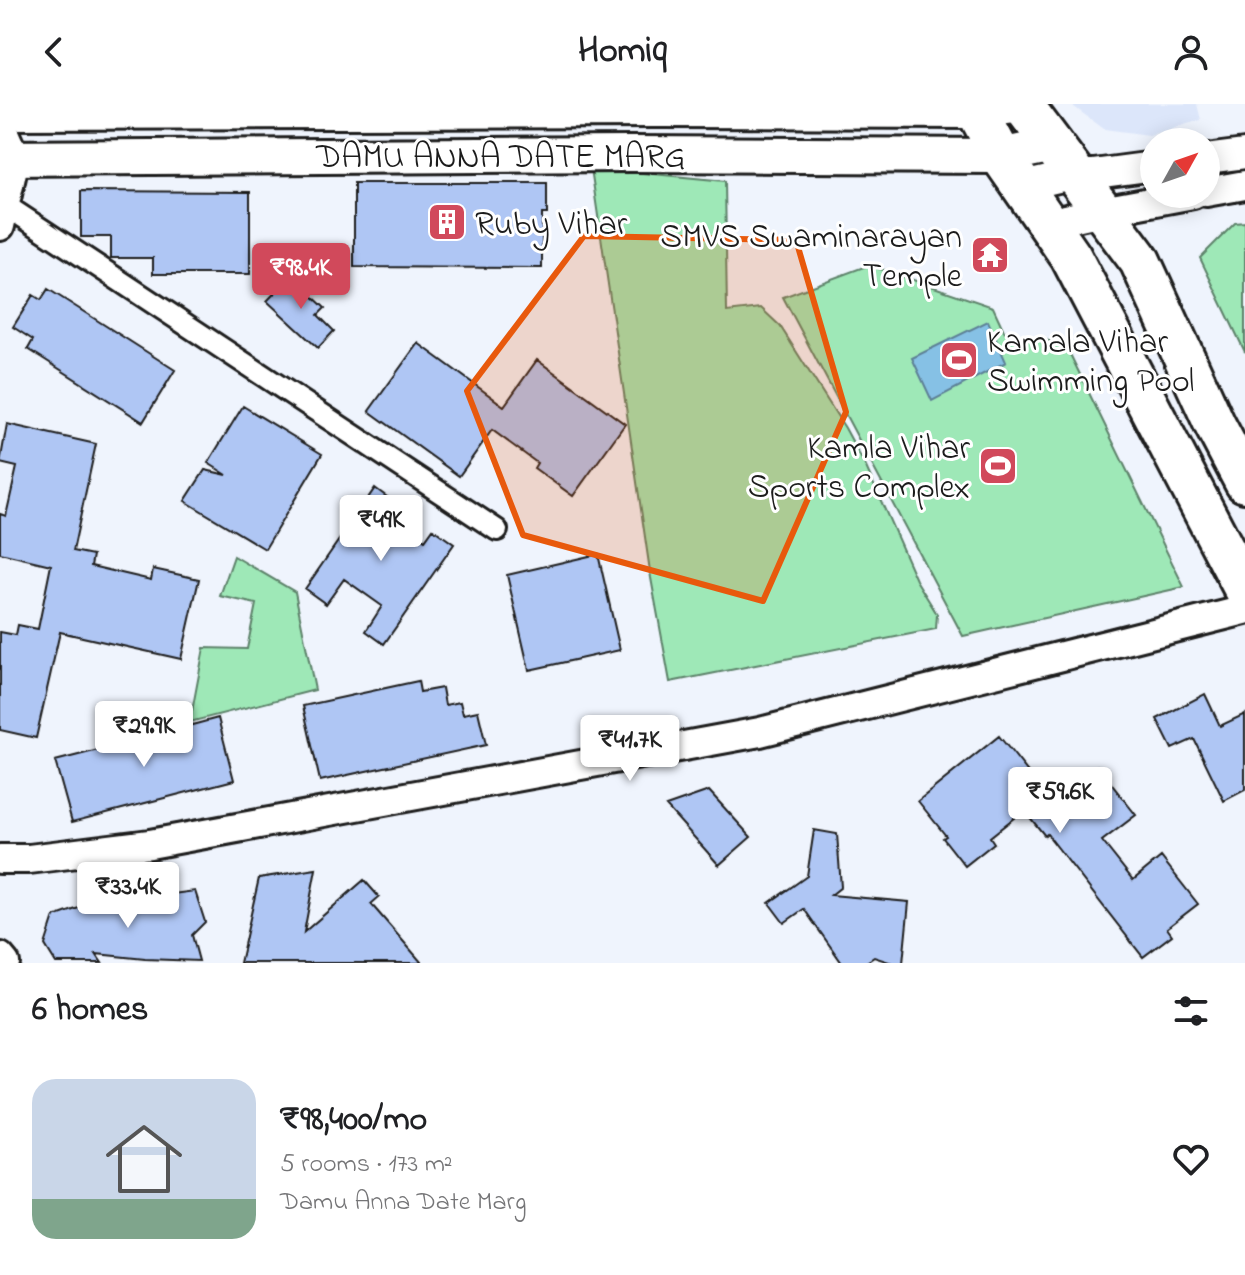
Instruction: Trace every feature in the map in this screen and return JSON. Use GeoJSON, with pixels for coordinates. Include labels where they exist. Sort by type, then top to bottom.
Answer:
{"type":"FeatureCollection","features":[{"type":"Feature","properties":{"kind":"main road"},"geometry":{"type":"LineString","coordinates":[[1022,105],[1140,261],[1215,425],[1245,482]]}},
{"type":"Feature","properties":{"kind":"main road"},"geometry":{"type":"LineString","coordinates":[[976,107],[1012,171],[1071,257],[1245,590]]}},
{"type":"Feature","properties":{"kind":"street","name":"DAMU ANNA DATE MARG"},"geometry":{"type":"LineString","coordinates":[[0,112],[1022,105]]}},
{"type":"Feature","properties":{"kind":"street"},"geometry":{"type":"LineString","coordinates":[[566,110],[568,155]]}},
{"type":"Feature","properties":{"kind":"street"},"geometry":{"type":"LineString","coordinates":[[0,124],[8,158],[2,216],[497,530]]}},
{"type":"Feature","properties":{"kind":"street"},"geometry":{"type":"LineString","coordinates":[[1220,157],[1245,154]]}},
{"type":"Feature","properties":{"kind":"street","name":"DAMU ANNA DATE MARG"},"geometry":{"type":"LineString","coordinates":[[8,158],[568,155],[1012,171],[1064,160]]}},
{"type":"Feature","properties":{"kind":"street"},"geometry":{"type":"LineString","coordinates":[[1064,160],[1094,174],[1140,168]]}},
{"type":"Feature","properties":{"kind":"street"},"geometry":{"type":"LineString","coordinates":[[1220,189],[1245,185]]}},
{"type":"Feature","properties":{"kind":"street"},"geometry":{"type":"LineString","coordinates":[[1048,223],[1140,204]]}},
{"type":"Feature","properties":{"kind":"street"},"geometry":{"type":"LineString","coordinates":[[0,859],[29,859],[150,844],[760,732],[1245,610]]}},
{"type":"Feature","properties":{"kind":"street"},"geometry":{"type":"LineString","coordinates":[[0,957],[5,963]]}},
{"type":"Feature","properties":{"kind":"highlighted area"},"geometry":{"type":"Polygon","coordinates":[[[584,236],[796,240],[846,412],[763,601],[523,535],[467,391],[584,236]]]}},
{"type":"Feature","properties":{"kind":"shaded area"},"geometry":{"type":"Polygon","coordinates":[[[1070,104],[1197,104],[1201,120],[1173,128],[1140,128],[1140,134],[1104,129],[1070,104]]]}},
{"type":"Feature","properties":{"kind":"green space"},"geometry":{"type":"Polygon","coordinates":[[[591,168],[725,181],[727,312],[761,308],[780,326],[866,467],[916,580],[937,614],[936,629],[670,682],[651,578],[591,168]]]}},
{"type":"Feature","properties":{"kind":"green space"},"geometry":{"type":"Polygon","coordinates":[[[1245,222],[1245,352],[1200,258],[1235,223],[1245,222]]]}},
{"type":"Feature","properties":{"kind":"green space","name":"Kamla Vihar Sports Complex"},"geometry":{"type":"Polygon","coordinates":[[[869,265],[993,307],[1005,333],[1065,344],[1184,587],[963,636],[783,297],[869,265]]]}},
{"type":"Feature","properties":{"kind":"green space"},"geometry":{"type":"Polygon","coordinates":[[[234,556],[295,592],[315,690],[190,722],[204,648],[247,649],[256,604],[220,596],[234,556]]]}},
{"type":"Feature","properties":{"kind":"water","name":"Kamala Vihar Swimming Pool"},"geometry":{"type":"Polygon","coordinates":[[[988,321],[1006,362],[932,401],[912,358],[988,321]]]}},
{"type":"Feature","properties":{"kind":"building","name":"Ruby Vihar"},"geometry":{"type":"Polygon","coordinates":[[[354,183],[547,183],[547,214],[542,214],[542,268],[354,267],[354,183]]]}},
{"type":"Feature","properties":{"kind":"building"},"geometry":{"type":"Polygon","coordinates":[[[81,191],[250,192],[250,274],[153,274],[153,258],[111,258],[111,237],[81,237],[81,191]]]}},
{"type":"Feature","properties":{"kind":"building"},"geometry":{"type":"Polygon","coordinates":[[[291,276],[325,308],[318,315],[334,331],[318,348],[267,301],[291,276]]]}},
{"type":"Feature","properties":{"kind":"building"},"geometry":{"type":"Polygon","coordinates":[[[48,289],[175,370],[143,422],[28,349],[33,340],[13,327],[33,295],[41,300],[48,289]]]}},
{"type":"Feature","properties":{"kind":"building"},"geometry":{"type":"Polygon","coordinates":[[[418,343],[504,406],[537,360],[625,424],[573,496],[534,468],[537,463],[492,430],[459,476],[369,411],[418,343]]]}},
{"type":"Feature","properties":{"kind":"building"},"geometry":{"type":"Polygon","coordinates":[[[243,406],[322,454],[265,549],[185,501],[205,470],[227,475],[208,463],[243,406]]]}},
{"type":"Feature","properties":{"kind":"building"},"geometry":{"type":"Polygon","coordinates":[[[7,424],[96,444],[73,551],[93,555],[91,566],[151,580],[153,569],[199,579],[181,659],[60,632],[36,738],[0,730],[0,632],[16,635],[18,625],[38,629],[51,565],[0,553],[0,514],[6,516],[17,467],[0,463],[7,424]]]}},
{"type":"Feature","properties":{"kind":"building"},"geometry":{"type":"Polygon","coordinates":[[[375,488],[395,503],[388,514],[425,540],[433,529],[454,544],[384,644],[366,631],[382,606],[344,579],[326,604],[305,589],[375,488]]]}},
{"type":"Feature","properties":{"kind":"building"},"geometry":{"type":"Polygon","coordinates":[[[598,554],[620,650],[529,670],[507,575],[598,554]]]}},
{"type":"Feature","properties":{"kind":"building"},"geometry":{"type":"Polygon","coordinates":[[[418,681],[420,692],[442,688],[445,705],[460,702],[463,714],[478,711],[486,745],[320,781],[303,706],[418,681]]]}},
{"type":"Feature","properties":{"kind":"building"},"geometry":{"type":"Polygon","coordinates":[[[1205,694],[1220,726],[1245,714],[1245,790],[1224,801],[1194,739],[1172,749],[1157,719],[1205,694]]]}},
{"type":"Feature","properties":{"kind":"building"},"geometry":{"type":"Polygon","coordinates":[[[218,718],[234,780],[72,822],[55,761],[114,746],[111,735],[137,728],[140,739],[218,718]]]}},
{"type":"Feature","properties":{"kind":"building"},"geometry":{"type":"Polygon","coordinates":[[[999,736],[1035,781],[1038,778],[1045,787],[1057,779],[1066,790],[1097,766],[1136,815],[1102,841],[1133,880],[1161,857],[1198,904],[1167,928],[1172,935],[1143,957],[1047,834],[1045,836],[1024,810],[990,837],[994,843],[965,866],[918,801],[999,736]]]}},
{"type":"Feature","properties":{"kind":"building"},"geometry":{"type":"Polygon","coordinates":[[[709,791],[751,837],[719,865],[666,806],[709,791]]]}},
{"type":"Feature","properties":{"kind":"building"},"geometry":{"type":"Polygon","coordinates":[[[814,830],[837,834],[841,887],[831,895],[909,902],[903,963],[874,957],[865,963],[842,963],[804,909],[784,923],[769,903],[807,876],[814,830]]]}},
{"type":"Feature","properties":{"kind":"building"},"geometry":{"type":"Polygon","coordinates":[[[316,869],[304,932],[364,880],[379,897],[371,904],[422,963],[240,963],[259,878],[316,869]]]}},
{"type":"Feature","properties":{"kind":"building"},"geometry":{"type":"Polygon","coordinates":[[[195,891],[205,922],[192,935],[199,961],[96,954],[102,963],[56,963],[45,945],[54,917],[87,905],[195,891]]]}},
{"type":"Feature","properties":{"kind":"place","name":"Ruby Vihar"},"geometry":{"type":"Point","coordinates":[447,222]}},
{"type":"Feature","properties":{"kind":"place","name":"SMVS Swaminarayan Temple"},"geometry":{"type":"Point","coordinates":[990,255]}},
{"type":"Feature","properties":{"kind":"place","name":"Kamala Vihar Swimming Pool"},"geometry":{"type":"Point","coordinates":[959,360]}},
{"type":"Feature","properties":{"kind":"place","name":"Kamla Vihar Sports Complex"},"geometry":{"type":"Point","coordinates":[998,466]}}]}
